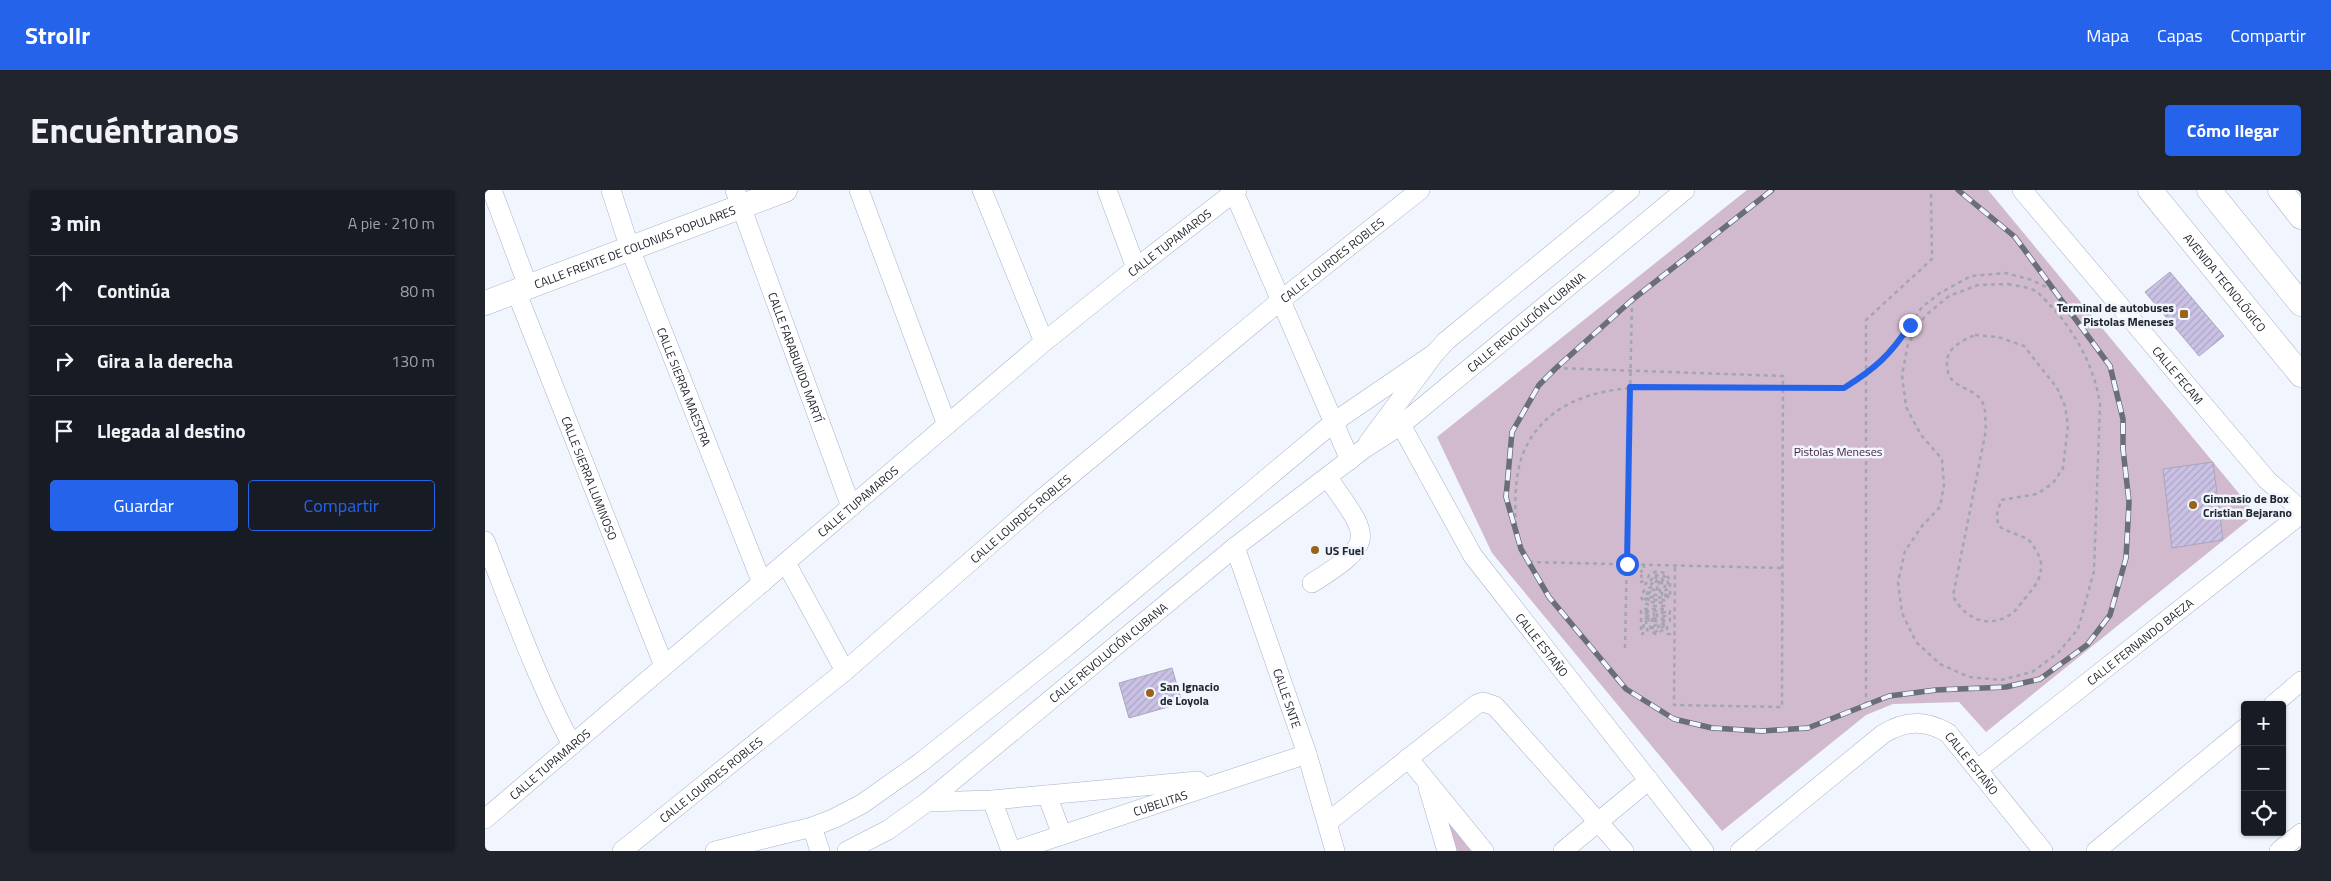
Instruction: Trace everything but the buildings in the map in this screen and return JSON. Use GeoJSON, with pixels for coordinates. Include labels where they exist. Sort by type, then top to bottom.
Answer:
{"type":"FeatureCollection","features":[{"type":"Feature","properties":{"kind":"main road","name":"CALLE FRENTE DE COLONIAS POPULARES"},"geometry":{"type":"LineString","coordinates":[[485,302],[630,249],[739,198],[785,190]]}},
{"type":"Feature","properties":{"kind":"main road","name":"AVENIDA TECNOLÓGICO"},"geometry":{"type":"LineString","coordinates":[[2150,190],[2301,375]]}},
{"type":"Feature","properties":{"kind":"main road"},"geometry":{"type":"LineString","coordinates":[[2209,190],[2301,304]]}},
{"type":"Feature","properties":{"kind":"main road"},"geometry":{"type":"LineString","coordinates":[[2279,190],[2301,217]]}},
{"type":"Feature","properties":{"kind":"street","name":"CALLE SIERRA LUMINOSO"},"geometry":{"type":"LineString","coordinates":[[492,190],[522,289],[664,666]]}},
{"type":"Feature","properties":{"kind":"street","name":"CALLE SIERRA MAESTRA"},"geometry":{"type":"LineString","coordinates":[[611,190],[630,249],[762,583]]}},
{"type":"Feature","properties":{"kind":"street"},"geometry":{"type":"LineString","coordinates":[[859,190],[947,425]]}},
{"type":"Feature","properties":{"kind":"street"},"geometry":{"type":"LineString","coordinates":[[982,190],[1044,342]]}},
{"type":"Feature","properties":{"kind":"street"},"geometry":{"type":"LineString","coordinates":[[1107,190],[1136,268]]}},
{"type":"Feature","properties":{"kind":"street","name":"CALLE LOURDES ROBLES"},"geometry":{"type":"LineString","coordinates":[[623,851],[845,671],[1043,498],[1281,301],[1420,190]]}},
{"type":"Feature","properties":{"kind":"street","name":"CALLE REVOLUCIÓN CUBANA"},"geometry":{"type":"LineString","coordinates":[[1365,448],[1380,424],[1446,340],[1607,197],[1629,190]]}},
{"type":"Feature","properties":{"kind":"street","name":"CALLE REVOLUCIÓN CUBANA"},"geometry":{"type":"LineString","coordinates":[[847,851],[888,830],[927,802],[1235,546],[1328,478],[1365,448],[1401,425],[1685,190]]}},
{"type":"Feature","properties":{"kind":"street","name":"CALLE FECAM"},"geometry":{"type":"LineString","coordinates":[[2022,190],[2267,480],[2301,512]]}},
{"type":"Feature","properties":{"kind":"street"},"geometry":{"type":"LineString","coordinates":[[1235,191],[1350,460]]}},
{"type":"Feature","properties":{"kind":"street","name":"CALLE TUPAMAROS"},"geometry":{"type":"LineString","coordinates":[[485,819],[1044,342],[1235,191]]}},
{"type":"Feature","properties":{"kind":"street","name":"CALLE FARABUNDO MARTÍ"},"geometry":{"type":"LineString","coordinates":[[739,198],[851,507]]}},
{"type":"Feature","properties":{"kind":"street"},"geometry":{"type":"LineString","coordinates":[[715,851],[812,827],[862,804],[920,763],[1067,646],[1334,422],[1435,352]]}},
{"type":"Feature","properties":{"kind":"street","name":"CALLE ESTAÑO"},"geometry":{"type":"LineString","coordinates":[[1401,425],[1473,556],[1704,851]]}},
{"type":"Feature","properties":{"kind":"street"},"geometry":{"type":"LineString","coordinates":[[1311,583],[1352,555],[1360,542],[1362,534],[1359,524],[1328,478]]}},
{"type":"Feature","properties":{"kind":"street","name":"CALLE FERNANDO BAEZA"},"geometry":{"type":"LineString","coordinates":[[1978,769],[2301,512]]}},
{"type":"Feature","properties":{"kind":"street"},"geometry":{"type":"LineString","coordinates":[[485,541],[554,710],[572,745]]}},
{"type":"Feature","properties":{"kind":"street","name":"CALLE SNTE"},"geometry":{"type":"LineString","coordinates":[[1235,546],[1307,754],[1335,851]]}},
{"type":"Feature","properties":{"kind":"street"},"geometry":{"type":"LineString","coordinates":[[786,563],[845,671]]}},
{"type":"Feature","properties":{"kind":"street"},"geometry":{"type":"LineString","coordinates":[[2278,701],[2301,681]]}},
{"type":"Feature","properties":{"kind":"street"},"geometry":{"type":"LineString","coordinates":[[1328,822],[1477,704],[1483,702],[1495,706],[1623,851]]}},
{"type":"Feature","properties":{"kind":"street","name":"CALLE ESTAÑO"},"geometry":{"type":"LineString","coordinates":[[1740,851],[1883,734],[1899,725],[1911,722],[1938,728],[1956,741],[2043,851]]}},
{"type":"Feature","properties":{"kind":"street"},"geometry":{"type":"LineString","coordinates":[[2096,851],[2241,731]]}},
{"type":"Feature","properties":{"kind":"street","name":"CUBELITAS"},"geometry":{"type":"LineString","coordinates":[[1012,851],[1307,754]]}},
{"type":"Feature","properties":{"kind":"street"},"geometry":{"type":"LineString","coordinates":[[1408,758],[1484,851]]}},
{"type":"Feature","properties":{"kind":"street"},"geometry":{"type":"LineString","coordinates":[[927,802],[992,800],[1230,778]]}},
{"type":"Feature","properties":{"kind":"street"},"geometry":{"type":"LineString","coordinates":[[1426,780],[1447,851]]}},
{"type":"Feature","properties":{"kind":"street"},"geometry":{"type":"LineString","coordinates":[[1563,851],[1649,780]]}},
{"type":"Feature","properties":{"kind":"street"},"geometry":{"type":"LineString","coordinates":[[1047,795],[1063,834]]}},
{"type":"Feature","properties":{"kind":"street"},"geometry":{"type":"LineString","coordinates":[[992,800],[1012,851]]}},
{"type":"Feature","properties":{"kind":"street"},"geometry":{"type":"LineString","coordinates":[[812,827],[820,851]]}},
{"type":"Feature","properties":{"kind":"street"},"geometry":{"type":"LineString","coordinates":[[2279,851],[2301,833]]}},
{"type":"Feature","properties":{"kind":"path"},"geometry":{"type":"LineString","coordinates":[[1866,705],[1866,320],[1932,259],[1931,190]]}},
{"type":"Feature","properties":{"kind":"path"},"geometry":{"type":"LineString","coordinates":[[1516,534],[1515,504],[1519,472],[1527,444],[1547,419],[1567,405],[1595,394],[1630,387],[1844,388],[1866,374],[1893,351],[1921,307],[1940,292],[1971,276],[2006,273],[2032,280],[2055,291]]}},
{"type":"Feature","properties":{"kind":"path"},"geometry":{"type":"LineString","coordinates":[[2008,284],[2037,292],[2076,338],[2098,389],[2100,405],[2093,571],[2078,629],[2058,653],[2032,672],[2001,680],[1969,677],[1940,664],[1916,642],[1902,613],[1897,582],[1905,551],[1922,526],[1940,507],[1944,485],[1941,459],[1921,435],[1906,407],[1902,375],[1908,344],[1925,316],[1949,296],[1978,285],[2008,284]]}},
{"type":"Feature","properties":{"kind":"path"},"geometry":{"type":"LineString","coordinates":[[1625,648],[1632,300]]}},
{"type":"Feature","properties":{"kind":"path"},"geometry":{"type":"LineString","coordinates":[[1975,335],[1997,337],[2024,346],[2057,388],[2065,406],[2067,425],[2063,468],[2053,484],[2037,494],[2001,500],[1997,514],[1998,525],[2003,529],[2029,538],[2041,561],[2038,583],[2011,614],[1998,621],[1985,621],[1971,617],[1959,608],[1953,596],[1955,580],[1986,430],[1984,405],[1975,394],[1950,379],[1947,371],[1948,356],[1959,342],[1975,335]]}},
{"type":"Feature","properties":{"kind":"path"},"geometry":{"type":"LineString","coordinates":[[1556,368],[1783,376],[1782,707],[1674,706],[1675,564]]}},
{"type":"Feature","properties":{"kind":"path"},"geometry":{"type":"LineString","coordinates":[[1529,562],[1782,568]]}},
{"type":"Feature","properties":{"kind":"path"},"geometry":{"type":"LineString","coordinates":[[1644,564],[1644,571],[1641,571],[1644,574],[1641,576],[1644,581],[1641,584],[1646,584],[1649,575],[1657,571],[1665,573],[1670,580],[1670,598],[1666,592],[1665,598],[1650,597],[1650,592],[1646,597],[1649,600],[1664,600],[1665,603],[1649,602],[1644,598],[1649,590],[1655,590],[1654,595],[1662,595],[1662,590],[1667,590],[1667,580],[1663,575],[1654,575],[1649,581],[1649,584],[1652,584],[1656,577],[1661,577],[1665,582],[1665,587],[1662,587],[1662,582],[1658,580],[1655,583],[1659,582],[1660,592],[1657,592],[1657,587],[1646,589],[1641,596],[1644,603],[1665,606],[1665,609],[1641,609],[1641,634],[1643,634],[1644,621],[1646,621],[1647,630],[1656,634],[1660,633],[1664,626],[1655,632],[1649,627],[1650,618]]}},
{"type":"Feature","properties":{"kind":"path"},"geometry":{"type":"LineString","coordinates":[[1662,613],[1657,614],[1657,616],[1669,616],[1670,611],[1662,613],[1662,611],[1644,611],[1644,613],[1654,614],[1654,616],[1644,616],[1644,618],[1670,619],[1670,621],[1654,621],[1654,626],[1667,624],[1667,634],[1675,634]]}},
{"type":"Feature","properties":{"kind":"path"},"geometry":{"type":"LineString","coordinates":[[1650,618],[1652,628],[1657,629],[1660,624]]}},
{"type":"Feature","properties":{"kind":"green space","name":"Pistolas Meneses"},"geometry":{"type":"Polygon","coordinates":[[[1747,190],[1988,190],[2256,514],[1986,732],[1959,702],[1893,704],[1866,715],[1722,831],[1492,553],[1437,437],[1747,190]]]}},
{"type":"Feature","properties":{"kind":"green space"},"geometry":{"type":"Polygon","coordinates":[[[1442,814],[1471,851],[1455,851],[1442,814]]]}},
{"type":"Feature","properties":{"kind":"railway"},"geometry":{"type":"LineString","coordinates":[[1772,190],[1632,300],[1556,368],[1539,385],[1512,432],[1506,497],[1521,549],[1549,597],[1626,689],[1674,719],[1712,728],[1762,731],[1808,728],[1889,696],[1936,690],[2006,687],[2040,679],[2087,645],[2110,615],[2126,558],[2129,502],[2123,449],[2123,419],[2110,366],[2015,237],[1958,190]]}},
{"type":"Feature","properties":{"kind":"place","name":"Terminal de autobuses Pistolas Meneses"},"geometry":{"type":"Point","coordinates":[2184,314]}},
{"type":"Feature","properties":{"kind":"place","name":"Gimnasio de Box Cristian Bejarano"},"geometry":{"type":"Point","coordinates":[2193,505]}},
{"type":"Feature","properties":{"kind":"place","name":"US Fuel"},"geometry":{"type":"Point","coordinates":[1315,550]}},
{"type":"Feature","properties":{"kind":"place","name":"San Ignacio de Loyola"},"geometry":{"type":"Point","coordinates":[1150,693]}},
{"type":"Feature","properties":{"kind":"route"},"geometry":{"type":"LineString","coordinates":[[1627,564],[1630,387],[1844,388],[1866,374],[1893,351],[1910,325]]}}]}
